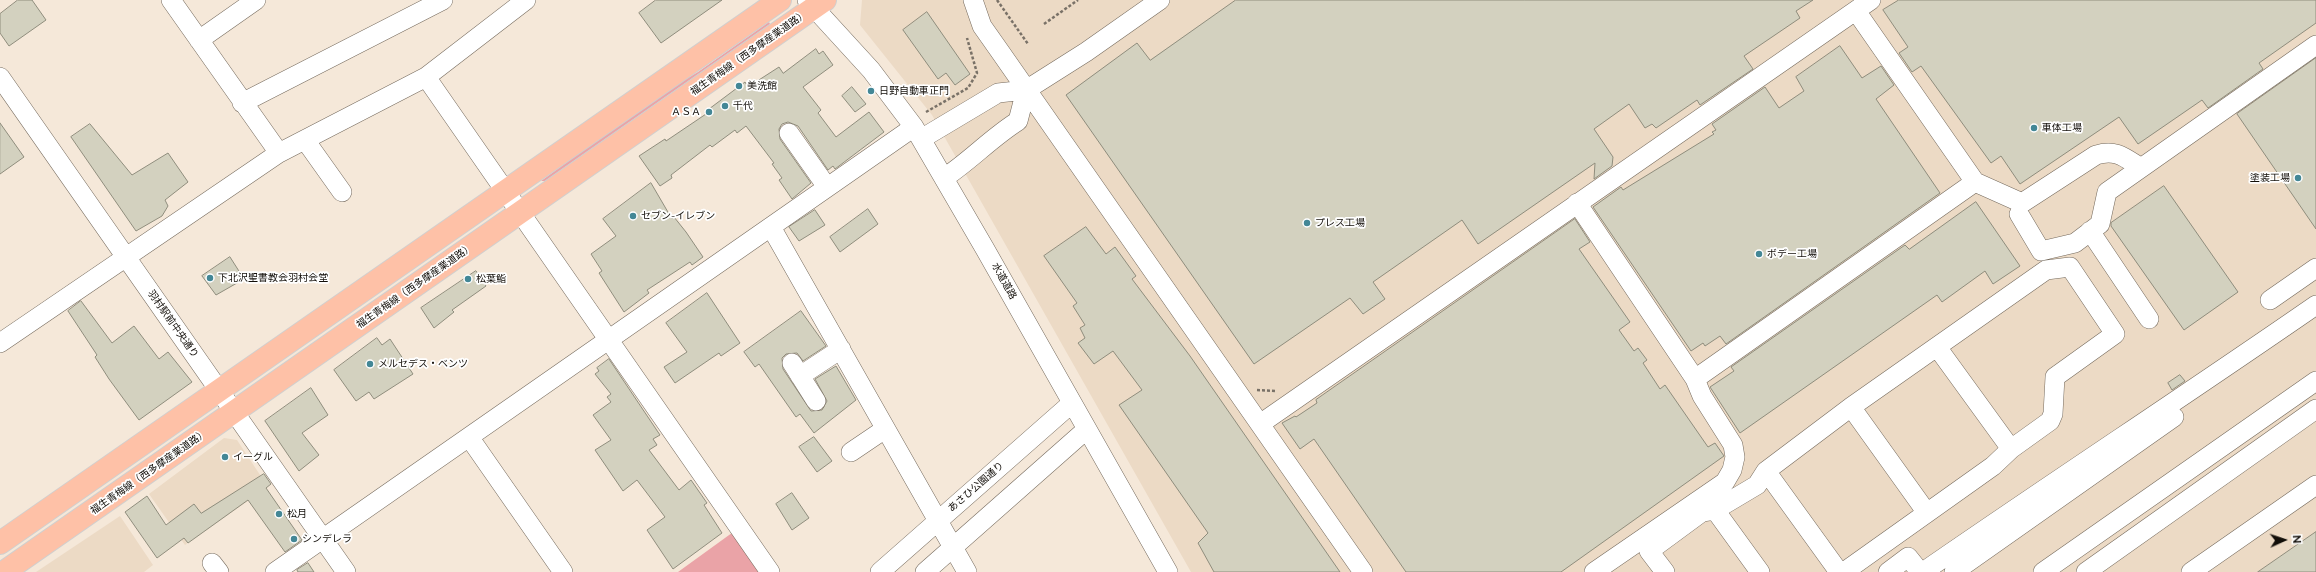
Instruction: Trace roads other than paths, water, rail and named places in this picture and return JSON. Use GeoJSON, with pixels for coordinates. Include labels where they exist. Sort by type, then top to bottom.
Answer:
{"type":"FeatureCollection","features":[{"type":"Feature","properties":{"kind":"main road"},"geometry":{"type":"LineString","coordinates":[[0,544],[219,389],[780,0]]}},
{"type":"Feature","properties":{"kind":"main road","name":"福生青梅線（西多摩産業道路）"},"geometry":{"type":"LineString","coordinates":[[4,572],[236,412],[816,2]]}},
{"type":"Feature","properties":{"kind":"street"},"geometry":{"type":"LineString","coordinates":[[171,0],[278,153]]}},
{"type":"Feature","properties":{"kind":"street"},"geometry":{"type":"LineString","coordinates":[[199,40],[256,0]]}},
{"type":"Feature","properties":{"kind":"street"},"geometry":{"type":"LineString","coordinates":[[242,103],[443,0]]}},
{"type":"Feature","properties":{"kind":"street"},"geometry":{"type":"LineString","coordinates":[[0,343],[278,153],[426,77],[526,0]]}},
{"type":"Feature","properties":{"kind":"street"},"geometry":{"type":"LineString","coordinates":[[973,0],[982,26],[1363,572]]}},
{"type":"Feature","properties":{"kind":"street","name":"水道道路"},"geometry":{"type":"LineString","coordinates":[[816,2],[871,70],[917,133],[1168,572]]}},
{"type":"Feature","properties":{"kind":"street"},"geometry":{"type":"LineString","coordinates":[[274,572],[610,340],[827,187],[917,133],[998,93],[1026,90],[1086,52],[1154,2]]}},
{"type":"Feature","properties":{"kind":"street"},"geometry":{"type":"LineString","coordinates":[[1260,424],[1864,5],[1975,182],[2022,203],[2096,155],[2102,153],[2108,152],[2120,155],[2141,168]]}},
{"type":"Feature","properties":{"kind":"street"},"geometry":{"type":"LineString","coordinates":[[2018,214],[2041,251],[2074,243],[2100,224],[2107,192],[2316,45]]}},
{"type":"Feature","properties":{"kind":"street","name":"羽村駅前中央通り"},"geometry":{"type":"LineString","coordinates":[[0,77],[236,412],[346,572]]}},
{"type":"Feature","properties":{"kind":"street"},"geometry":{"type":"LineString","coordinates":[[426,77],[521,211],[770,572]]}},
{"type":"Feature","properties":{"kind":"street"},"geometry":{"type":"LineString","coordinates":[[944,178],[965,164],[1005,129],[1018,121],[1026,90]]}},
{"type":"Feature","properties":{"kind":"street"},"geometry":{"type":"LineString","coordinates":[[790,133],[827,187]]}},
{"type":"Feature","properties":{"kind":"street"},"geometry":{"type":"LineString","coordinates":[[305,140],[342,192]]}},
{"type":"Feature","properties":{"kind":"street"},"geometry":{"type":"LineString","coordinates":[[1695,379],[1975,182]]}},
{"type":"Feature","properties":{"kind":"street"},"geometry":{"type":"LineString","coordinates":[[1578,203],[1695,379],[1702,396],[1733,445],[1735,457],[1732,470],[1725,482],[1594,572]]}},
{"type":"Feature","properties":{"kind":"street"},"geometry":{"type":"LineString","coordinates":[[771,227],[967,572]]}},
{"type":"Feature","properties":{"kind":"street"},"geometry":{"type":"LineString","coordinates":[[2090,231],[2149,319]]}},
{"type":"Feature","properties":{"kind":"street"},"geometry":{"type":"LineString","coordinates":[[2058,247],[2058,269]]}},
{"type":"Feature","properties":{"kind":"street"},"geometry":{"type":"LineString","coordinates":[[1665,572],[1649,551],[1702,512],[1715,510],[1757,485],[1766,471],[1851,407],[2046,270],[2070,267],[2115,334],[2055,377],[2053,414],[2050,421],[2011,449],[1993,466],[1844,572]]}},
{"type":"Feature","properties":{"kind":"street"},"geometry":{"type":"LineString","coordinates":[[2270,300],[2316,268]]}},
{"type":"Feature","properties":{"kind":"street"},"geometry":{"type":"LineString","coordinates":[[1923,572],[2316,304]]}},
{"type":"Feature","properties":{"kind":"street"},"geometry":{"type":"LineString","coordinates":[[1954,572],[2316,318]]}},
{"type":"Feature","properties":{"kind":"street"},"geometry":{"type":"LineString","coordinates":[[1936,347],[2011,449]]}},
{"type":"Feature","properties":{"kind":"street"},"geometry":{"type":"LineString","coordinates":[[816,401],[796,369],[841,349]]}},
{"type":"Feature","properties":{"kind":"street"},"geometry":{"type":"LineString","coordinates":[[2043,572],[2316,381]]}},
{"type":"Feature","properties":{"kind":"street","name":"あさひ公園通り"},"geometry":{"type":"LineString","coordinates":[[880,572],[1072,403]]}},
{"type":"Feature","properties":{"kind":"street"},"geometry":{"type":"LineString","coordinates":[[1851,407],[1927,513]]}},
{"type":"Feature","properties":{"kind":"street"},"geometry":{"type":"LineString","coordinates":[[2086,572],[2316,409]]}},
{"type":"Feature","properties":{"kind":"street"},"geometry":{"type":"LineString","coordinates":[[851,452],[885,429]]}},
{"type":"Feature","properties":{"kind":"street"},"geometry":{"type":"LineString","coordinates":[[925,572],[1087,429]]}},
{"type":"Feature","properties":{"kind":"street"},"geometry":{"type":"LineString","coordinates":[[469,437],[563,572]]}},
{"type":"Feature","properties":{"kind":"street"},"geometry":{"type":"LineString","coordinates":[[1766,471],[1839,572]]}},
{"type":"Feature","properties":{"kind":"street"},"geometry":{"type":"LineString","coordinates":[[2191,572],[2316,485]]}},
{"type":"Feature","properties":{"kind":"street"},"geometry":{"type":"LineString","coordinates":[[1715,510],[1760,572]]}},
{"type":"Feature","properties":{"kind":"street"},"geometry":{"type":"LineString","coordinates":[[1888,572],[1908,558],[1920,572]]}},
{"type":"Feature","properties":{"kind":"place","name":"美洗館"},"geometry":{"type":"Point","coordinates":[739,86]}},
{"type":"Feature","properties":{"kind":"place","name":"日野自動車正門"},"geometry":{"type":"Point","coordinates":[871,91]}},
{"type":"Feature","properties":{"kind":"place","name":"千代"},"geometry":{"type":"Point","coordinates":[725,106]}},
{"type":"Feature","properties":{"kind":"place","name":"ＡＳＡ"},"geometry":{"type":"Point","coordinates":[709,112]}},
{"type":"Feature","properties":{"kind":"place","name":"車体工場"},"geometry":{"type":"Point","coordinates":[2034,128]}},
{"type":"Feature","properties":{"kind":"place","name":"塗装工場"},"geometry":{"type":"Point","coordinates":[2298,178]}},
{"type":"Feature","properties":{"kind":"place","name":"セブン-イレブン"},"geometry":{"type":"Point","coordinates":[633,216]}},
{"type":"Feature","properties":{"kind":"place","name":"プレス工場"},"geometry":{"type":"Point","coordinates":[1307,223]}},
{"type":"Feature","properties":{"kind":"place","name":"ボデー工場"},"geometry":{"type":"Point","coordinates":[1759,254]}},
{"type":"Feature","properties":{"kind":"place","name":"下北沢聖書教会羽村会堂"},"geometry":{"type":"Point","coordinates":[210,278]}},
{"type":"Feature","properties":{"kind":"place","name":"松葉鮨"},"geometry":{"type":"Point","coordinates":[468,279]}},
{"type":"Feature","properties":{"kind":"place","name":"メルセデス・ベンツ"},"geometry":{"type":"Point","coordinates":[370,364]}},
{"type":"Feature","properties":{"kind":"place","name":"イーグル"},"geometry":{"type":"Point","coordinates":[225,457]}},
{"type":"Feature","properties":{"kind":"place","name":"松月"},"geometry":{"type":"Point","coordinates":[279,514]}},
{"type":"Feature","properties":{"kind":"place","name":"シンデレラ"},"geometry":{"type":"Point","coordinates":[294,539]}}]}
